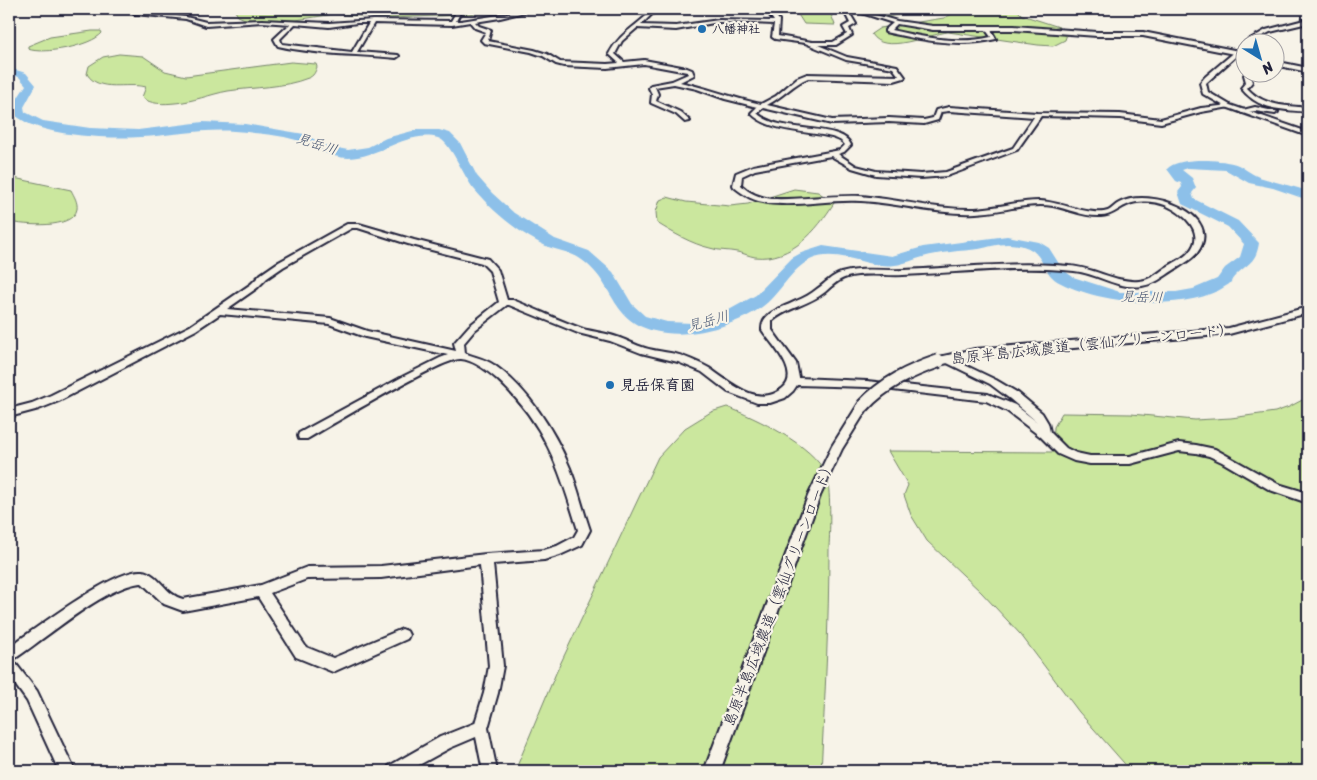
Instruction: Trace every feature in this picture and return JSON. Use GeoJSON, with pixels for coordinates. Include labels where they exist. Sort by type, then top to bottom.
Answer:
{"type":"FeatureCollection","features":[{"type":"Feature","properties":{"kind":"street"},"geometry":{"type":"LineString","coordinates":[[132,9],[135,13],[186,18],[206,24],[262,21],[321,25],[373,21],[452,23],[535,9]]}},
{"type":"Feature","properties":{"kind":"street"},"geometry":{"type":"LineString","coordinates":[[452,23],[460,9]]}},
{"type":"Feature","properties":{"kind":"street"},"geometry":{"type":"LineString","coordinates":[[622,63],[614,58],[612,54],[614,49],[634,26],[650,15],[655,9]]}},
{"type":"Feature","properties":{"kind":"street"},"geometry":{"type":"LineString","coordinates":[[740,9],[806,9]]}},
{"type":"Feature","properties":{"kind":"street"},"geometry":{"type":"LineString","coordinates":[[768,10],[776,18],[775,37],[832,44],[850,34],[846,27],[854,24],[845,9]]}},
{"type":"Feature","properties":{"kind":"street"},"geometry":{"type":"LineString","coordinates":[[851,9],[896,22],[933,28],[1037,29],[1097,34],[1148,35],[1234,52]]}},
{"type":"Feature","properties":{"kind":"street"},"geometry":{"type":"LineString","coordinates":[[353,54],[362,43],[366,29],[373,21]]}},
{"type":"Feature","properties":{"kind":"street"},"geometry":{"type":"LineString","coordinates":[[471,21],[477,27],[489,31],[484,40],[486,42],[532,51],[545,55],[558,63],[607,66],[622,63],[654,63],[685,69],[692,73],[674,82],[653,86],[652,88],[655,94],[653,102],[678,113],[687,121]]}},
{"type":"Feature","properties":{"kind":"street"},"geometry":{"type":"LineString","coordinates":[[634,26],[676,28],[719,21],[777,22]]}},
{"type":"Feature","properties":{"kind":"street"},"geometry":{"type":"LineString","coordinates":[[1266,32],[1308,21]]}},
{"type":"Feature","properties":{"kind":"street"},"geometry":{"type":"LineString","coordinates":[[295,22],[277,39],[280,45],[353,54],[396,56]]}},
{"type":"Feature","properties":{"kind":"street"},"geometry":{"type":"LineString","coordinates":[[896,22],[887,31],[933,41],[985,41],[994,36],[988,28]]}},
{"type":"Feature","properties":{"kind":"street"},"geometry":{"type":"LineString","coordinates":[[461,355],[459,343],[472,328],[504,303],[517,304],[581,331],[613,339],[644,351],[681,359],[705,370],[743,396],[770,399],[781,395],[789,389],[794,381],[794,372],[791,363],[767,330],[766,325],[772,315],[810,298],[831,280],[843,275],[858,272],[892,273],[959,268],[1053,267],[1085,271],[1127,283],[1146,283],[1193,252],[1198,244],[1199,234],[1196,223],[1184,212],[1168,204],[1149,200],[1128,202],[1105,214],[1096,214],[1049,203],[1036,202],[994,210],[964,211],[861,198],[836,197],[773,202],[749,197],[737,186],[739,175],[753,168],[832,154],[848,145],[846,140],[830,134],[767,123],[754,113],[761,106],[781,96],[796,81],[807,76],[894,80],[902,76],[892,66],[840,56],[806,42]]}},
{"type":"Feature","properties":{"kind":"street"},"geometry":{"type":"LineString","coordinates":[[1234,54],[1203,83],[1205,92],[1228,106],[1308,134]]}},
{"type":"Feature","properties":{"kind":"street"},"geometry":{"type":"LineString","coordinates":[[1284,65],[1308,70]]}},
{"type":"Feature","properties":{"kind":"street"},"geometry":{"type":"LineString","coordinates":[[674,82],[761,106],[839,123],[890,120],[929,122],[936,119],[938,111],[949,109],[1038,115],[1120,116],[1161,121],[1201,110],[1228,106]]}},
{"type":"Feature","properties":{"kind":"street"},"geometry":{"type":"LineString","coordinates":[[1242,111],[1255,109],[1285,113],[1308,110],[1288,106],[1270,106],[1252,98],[1244,88],[1249,82]]}},
{"type":"Feature","properties":{"kind":"street"},"geometry":{"type":"LineString","coordinates":[[832,154],[854,167],[876,173],[921,176],[948,174],[1002,155],[1015,148],[1038,115]]}},
{"type":"Feature","properties":{"kind":"street"},"geometry":{"type":"LineString","coordinates":[[9,413],[55,398],[147,353],[221,310],[280,266],[346,227],[355,225],[411,242],[486,261],[494,270],[504,303]]}},
{"type":"Feature","properties":{"kind":"street"},"geometry":{"type":"LineString","coordinates":[[9,655],[72,611],[134,576],[144,578],[173,604],[183,605],[261,590],[307,572],[381,572],[486,559],[544,555],[578,541],[584,530],[564,468],[550,438],[531,409],[510,385],[489,366],[461,355],[365,334],[330,321],[263,316],[221,310]]}},
{"type":"Feature","properties":{"kind":"street","name":"島原半島広域農道（雲仙グリーンロード）"},"geometry":{"type":"LineString","coordinates":[[712,771],[829,460],[845,430],[863,406],[871,396],[889,382],[916,369],[942,360],[1004,350],[1228,331],[1308,310]]}},
{"type":"Feature","properties":{"kind":"street"},"geometry":{"type":"LineString","coordinates":[[303,436],[406,378],[443,360],[461,355]]}},
{"type":"Feature","properties":{"kind":"street"},"geometry":{"type":"LineString","coordinates":[[942,360],[993,382],[1014,396],[1038,416],[1043,424],[1045,434]]}},
{"type":"Feature","properties":{"kind":"street"},"geometry":{"type":"LineString","coordinates":[[794,381],[868,384],[988,398],[1011,408],[1045,434],[1062,451],[1074,457],[1090,460],[1130,460],[1179,448],[1211,452],[1274,487],[1308,498]]}},
{"type":"Feature","properties":{"kind":"street"},"geometry":{"type":"LineString","coordinates":[[486,559],[496,666],[491,694],[481,728],[490,771]]}},
{"type":"Feature","properties":{"kind":"street"},"geometry":{"type":"LineString","coordinates":[[261,590],[301,652],[333,665],[402,635]]}},
{"type":"Feature","properties":{"kind":"street"},"geometry":{"type":"LineString","coordinates":[[9,665],[32,696],[67,771]]}},
{"type":"Feature","properties":{"kind":"street"},"geometry":{"type":"LineString","coordinates":[[394,771],[445,742],[481,728]]}},
{"type":"Feature","properties":{"kind":"green space"},"geometry":{"type":"Polygon","coordinates":[[[240,9],[513,9],[459,15],[391,18],[334,14],[296,20],[274,21],[245,19],[238,16],[235,11],[240,9]]]}},
{"type":"Feature","properties":{"kind":"green space"},"geometry":{"type":"Polygon","coordinates":[[[829,9],[835,25],[804,24],[797,13],[800,13],[799,10],[829,9]]]}},
{"type":"Feature","properties":{"kind":"green space"},"geometry":{"type":"Polygon","coordinates":[[[864,9],[921,9],[899,15],[875,16],[864,9]]]}},
{"type":"Feature","properties":{"kind":"green space"},"geometry":{"type":"Polygon","coordinates":[[[949,9],[1016,9],[1022,15],[1059,27],[1067,34],[1065,40],[1053,46],[948,32],[896,44],[877,40],[871,34],[880,28],[944,18],[952,14],[949,9]]]}},
{"type":"Feature","properties":{"kind":"green space"},"geometry":{"type":"Polygon","coordinates":[[[101,31],[102,33],[88,42],[66,48],[44,51],[28,49],[28,46],[50,37],[101,31]]]}},
{"type":"Feature","properties":{"kind":"green space"},"geometry":{"type":"Polygon","coordinates":[[[119,54],[143,56],[165,71],[186,76],[291,62],[316,64],[317,67],[314,74],[310,77],[289,84],[228,91],[195,100],[167,104],[145,100],[142,97],[146,87],[106,85],[92,80],[87,74],[89,66],[103,57],[119,54]]]}},
{"type":"Feature","properties":{"kind":"green space"},"geometry":{"type":"Polygon","coordinates":[[[9,177],[71,190],[77,204],[74,216],[58,223],[36,225],[9,222],[9,177]]]}},
{"type":"Feature","properties":{"kind":"green space"},"geometry":{"type":"Polygon","coordinates":[[[794,189],[818,192],[834,203],[820,223],[802,242],[781,254],[755,257],[737,252],[713,249],[690,241],[657,223],[656,212],[660,200],[667,197],[686,202],[730,206],[748,204],[794,189]]]}},
{"type":"Feature","properties":{"kind":"green space"},"geometry":{"type":"Polygon","coordinates":[[[1308,397],[1308,771],[1131,771],[1079,712],[1021,635],[981,592],[927,541],[911,515],[904,495],[908,485],[888,451],[1053,452],[1054,427],[1062,413],[1131,414],[1195,420],[1231,418],[1275,412],[1308,397]]]}},
{"type":"Feature","properties":{"kind":"green space"},"geometry":{"type":"Polygon","coordinates":[[[727,407],[768,425],[797,443],[819,463],[828,480],[830,509],[828,603],[821,771],[515,771],[556,673],[658,457],[685,428],[711,412],[727,407]]]}},
{"type":"Feature","properties":{"kind":"waterway","name":"見岳川"},"geometry":{"type":"LineString","coordinates":[[9,71],[23,75],[31,85],[18,107],[20,114],[39,124],[64,129],[138,134],[203,126],[245,128],[300,137],[323,149],[348,154],[371,150],[390,141],[416,134],[439,134],[446,136],[454,143],[471,177],[487,196],[509,216],[550,242],[584,254],[607,275],[625,307],[639,320],[650,325],[667,328],[692,329],[726,319],[762,299],[797,261],[823,251],[893,261],[923,252],[1007,240],[1034,245],[1044,251],[1057,273],[1067,280],[1119,297],[1176,297],[1197,293],[1223,282],[1230,272],[1244,263],[1252,243],[1233,224],[1187,201],[1185,192],[1189,188],[1187,181],[1181,178],[1174,169],[1187,164],[1229,166],[1254,180],[1277,185],[1308,196]]}},
{"type":"Feature","properties":{"kind":"place","name":"八幡神社"},"geometry":{"type":"Point","coordinates":[702,29]}},
{"type":"Feature","properties":{"kind":"place","name":"見岳保育園"},"geometry":{"type":"Point","coordinates":[610,385]}}]}
